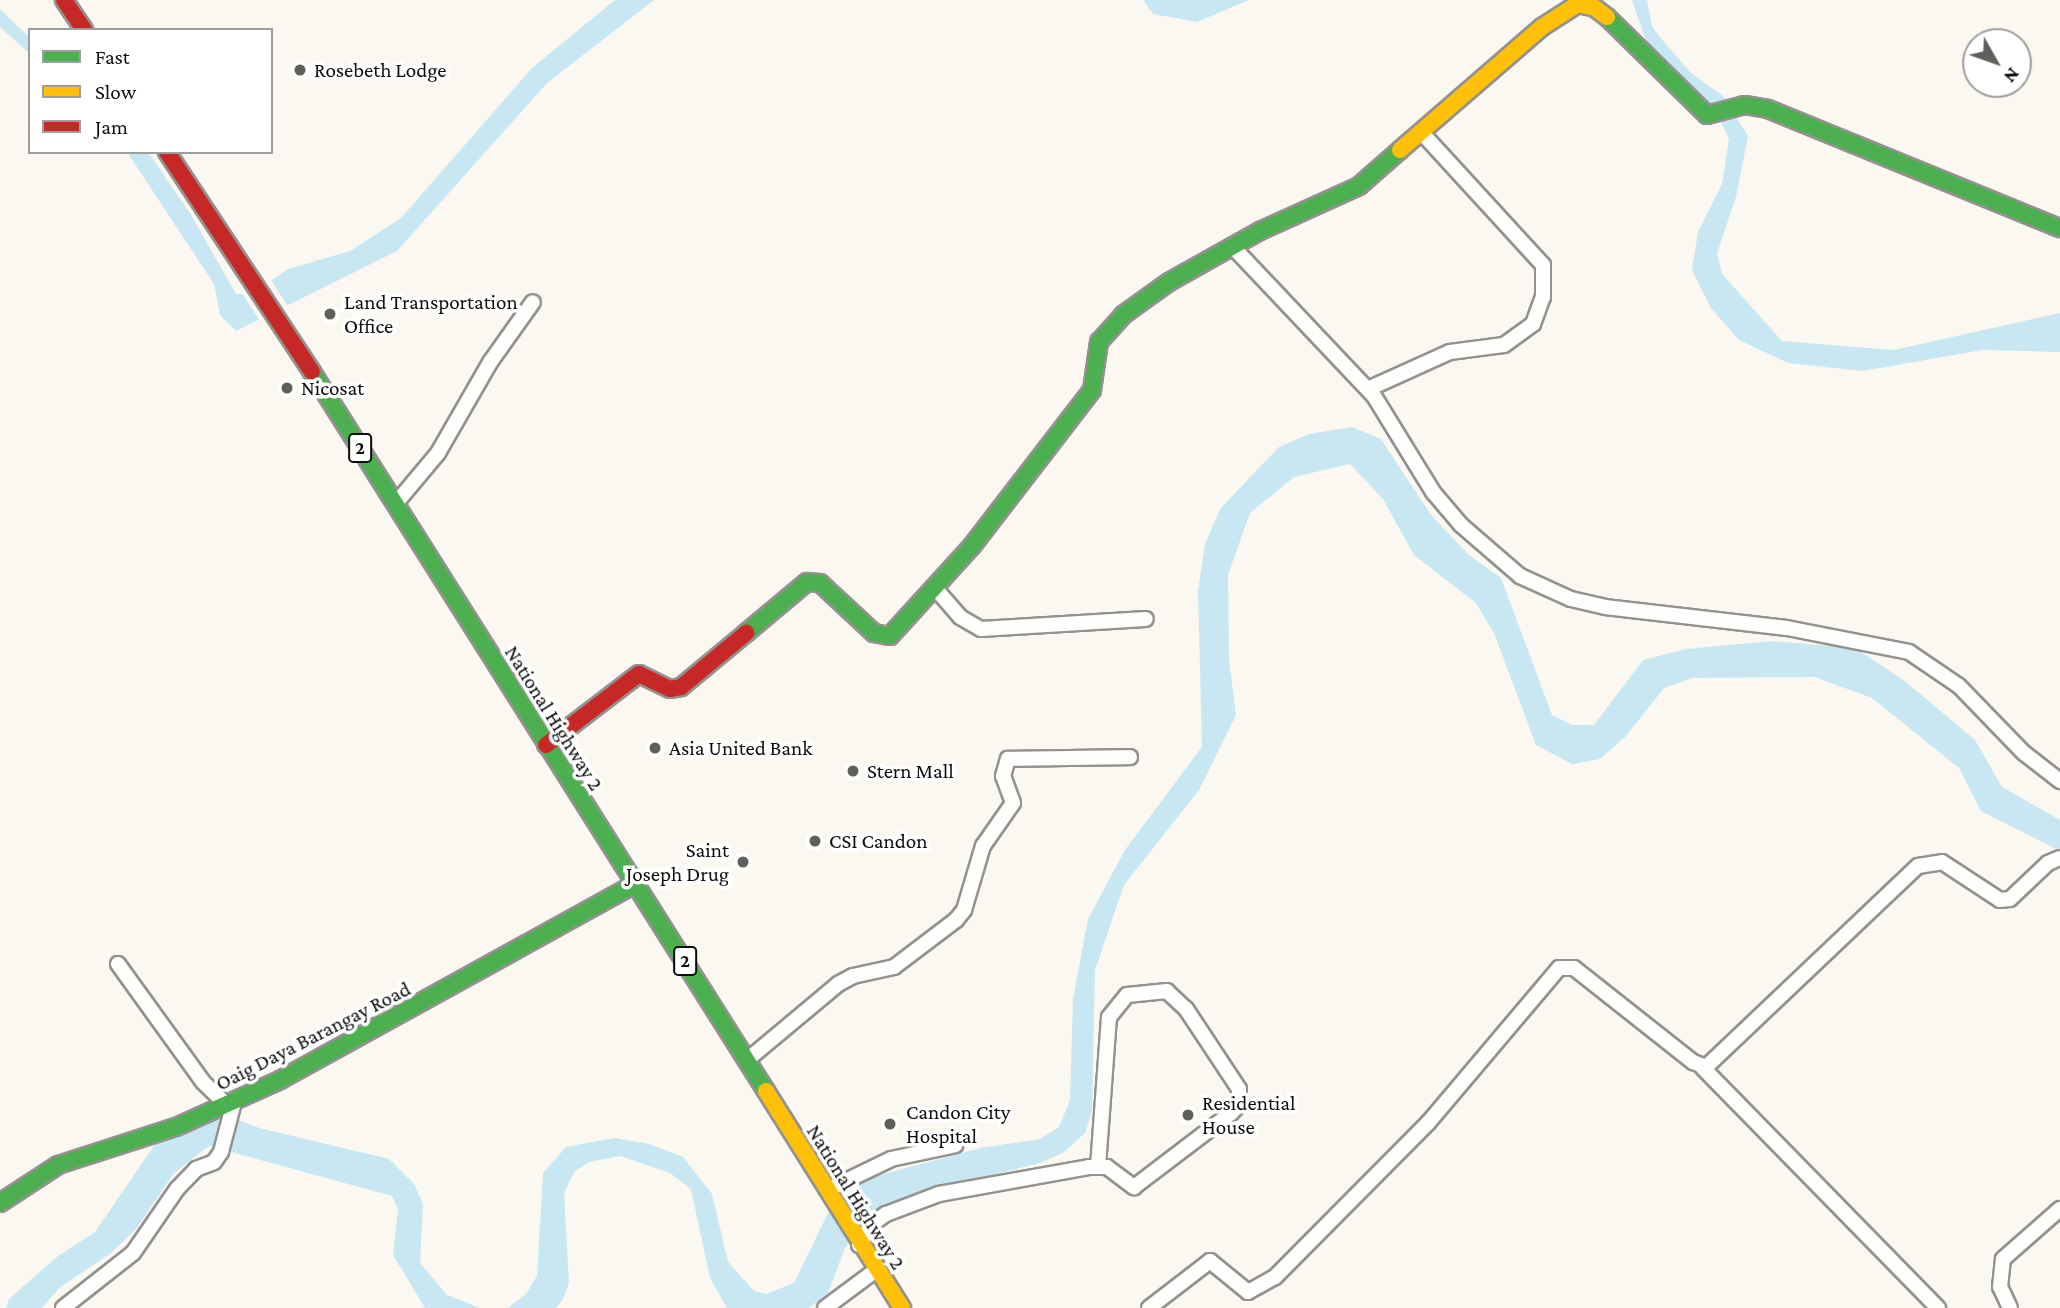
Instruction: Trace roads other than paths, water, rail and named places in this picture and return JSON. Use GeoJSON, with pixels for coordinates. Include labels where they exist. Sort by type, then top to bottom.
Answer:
{"type":"FeatureCollection","features":[{"type":"Feature","properties":{"kind":"street"},"geometry":{"type":"LineString","coordinates":[[64,0],[83,28]]}},
{"type":"Feature","properties":{"kind":"street"},"geometry":{"type":"LineString","coordinates":[[546,746],[639,674],[670,689],[681,687],[807,582],[815,581],[827,588],[884,638],[935,589],[1084,401],[1092,390],[1095,354],[1110,328],[1141,300],[1232,246],[1359,187],[1542,27],[1578,4],[1595,8],[1611,21],[1696,109],[1707,115],[1737,107],[1769,109],[2060,228]]}},
{"type":"Feature","properties":{"kind":"street"},"geometry":{"type":"LineString","coordinates":[[1368,389],[1450,352],[1504,345],[1533,324],[1543,297],[1543,265],[1422,133]]}},
{"type":"Feature","properties":{"kind":"street","name":"National Highway 2"},"geometry":{"type":"LineString","coordinates":[[168,154],[397,502],[546,746],[637,883],[858,1242],[902,1308]]}},
{"type":"Feature","properties":{"kind":"street"},"geometry":{"type":"LineString","coordinates":[[1232,246],[1368,389],[1433,492],[1482,546],[1520,576],[1571,599],[1605,607],[1787,628],[1909,652],[1959,686],[2024,753],[2060,781]]}},
{"type":"Feature","properties":{"kind":"street"},"geometry":{"type":"LineString","coordinates":[[397,502],[438,453],[491,360],[533,302]]}},
{"type":"Feature","properties":{"kind":"street"},"geometry":{"type":"LineString","coordinates":[[935,589],[960,617],[981,629],[1146,619]]}},
{"type":"Feature","properties":{"kind":"street"},"geometry":{"type":"LineString","coordinates":[[746,1061],[838,984],[853,976],[894,967],[964,910],[983,846],[1013,803],[1003,776],[1008,759],[1130,757]]}},
{"type":"Feature","properties":{"kind":"street"},"geometry":{"type":"LineString","coordinates":[[1703,1068],[1918,866],[1942,862],[2000,900],[2010,899],[2048,863],[2060,859]]}},
{"type":"Feature","properties":{"kind":"street","name":"Oaig Daya Barangay Road"},"geometry":{"type":"LineString","coordinates":[[0,1203],[58,1165],[152,1136],[231,1107],[637,883]]}},
{"type":"Feature","properties":{"kind":"street"},"geometry":{"type":"LineString","coordinates":[[63,1308],[133,1253],[177,1189],[221,1152],[231,1107],[203,1083],[118,964]]}},
{"type":"Feature","properties":{"kind":"street"},"geometry":{"type":"LineString","coordinates":[[1149,1308],[1210,1261],[1248,1292],[1275,1277],[1433,1117],[1559,968],[1582,974],[1703,1068],[1938,1308]]}},
{"type":"Feature","properties":{"kind":"street"},"geometry":{"type":"LineString","coordinates":[[858,1242],[872,1224],[915,1200],[1098,1167],[1107,1167],[1134,1187],[1239,1105],[1239,1090],[1186,1009],[1167,991],[1127,995],[1109,1017],[1098,1167]]}},
{"type":"Feature","properties":{"kind":"street"},"geometry":{"type":"LineString","coordinates":[[829,1194],[891,1159],[956,1145]]}},
{"type":"Feature","properties":{"kind":"street"},"geometry":{"type":"LineString","coordinates":[[2010,1308],[2000,1287],[2003,1259],[2060,1209]]}},
{"type":"Feature","properties":{"kind":"street"},"geometry":{"type":"LineString","coordinates":[[825,1308],[876,1270]]}},
{"type":"Feature","properties":{"kind":"water"},"geometry":{"type":"Polygon","coordinates":[[[615,0],[654,0],[547,83],[397,251],[236,331],[220,315],[214,284],[128,154],[149,154],[190,213],[236,294],[251,294],[288,269],[350,251],[401,218],[532,68],[615,0]]]}},
{"type":"Feature","properties":{"kind":"water"},"geometry":{"type":"Polygon","coordinates":[[[1143,0],[1249,0],[1197,22],[1153,14],[1143,0]]]}},
{"type":"Feature","properties":{"kind":"water"},"geometry":{"type":"Polygon","coordinates":[[[1632,0],[1647,0],[1652,26],[1659,36],[1691,73],[1723,96],[1748,136],[1736,197],[1717,253],[1722,274],[1782,341],[1894,350],[2060,313],[2060,352],[1982,350],[1863,371],[1788,363],[1739,340],[1711,308],[1692,270],[1698,232],[1722,184],[1729,139],[1716,111],[1647,44],[1632,0]]]}},
{"type":"Feature","properties":{"kind":"water"},"geometry":{"type":"Polygon","coordinates":[[[0,9],[28,36],[28,52],[0,27],[0,9]]]}},
{"type":"Feature","properties":{"kind":"water"},"geometry":{"type":"Polygon","coordinates":[[[1352,427],[1381,439],[1431,515],[1469,555],[1501,578],[1552,715],[1572,725],[1594,725],[1643,660],[1686,649],[1773,641],[1855,648],[1906,682],[1975,740],[2002,787],[2060,820],[2060,851],[1981,811],[1959,768],[1872,698],[1815,677],[1692,678],[1664,688],[1625,737],[1600,759],[1572,764],[1536,745],[1494,633],[1476,603],[1414,555],[1383,499],[1350,464],[1294,477],[1250,513],[1228,575],[1229,660],[1236,715],[1199,790],[1124,885],[1095,970],[1092,1112],[1085,1133],[1064,1152],[1043,1162],[915,1195],[866,1217],[845,1248],[828,1293],[809,1308],[727,1308],[710,1278],[691,1189],[670,1173],[620,1156],[589,1162],[574,1172],[564,1193],[569,1283],[563,1299],[556,1308],[508,1308],[526,1294],[537,1276],[543,1173],[566,1147],[614,1138],[649,1144],[683,1157],[712,1194],[728,1262],[754,1291],[766,1294],[794,1283],[830,1209],[854,1186],[872,1177],[981,1148],[1040,1139],[1059,1127],[1070,1100],[1073,999],[1088,919],[1125,850],[1202,747],[1198,591],[1205,544],[1220,509],[1279,447],[1309,434],[1352,427]]]}},
{"type":"Feature","properties":{"kind":"water"},"geometry":{"type":"Polygon","coordinates":[[[224,1114],[259,1128],[389,1159],[414,1184],[423,1204],[420,1263],[447,1295],[480,1308],[425,1308],[393,1255],[398,1209],[392,1196],[209,1146],[174,1173],[136,1229],[111,1253],[59,1288],[42,1308],[6,1308],[9,1299],[58,1256],[95,1232],[158,1140],[224,1114]]]}},
{"type":"Feature","properties":{"kind":"place","name":"Rosebeth Lodge"},"geometry":{"type":"Point","coordinates":[300,70]}},
{"type":"Feature","properties":{"kind":"place","name":"Land Transportation Office"},"geometry":{"type":"Point","coordinates":[330,314]}},
{"type":"Feature","properties":{"kind":"place","name":"Nicosat"},"geometry":{"type":"Point","coordinates":[287,388]}},
{"type":"Feature","properties":{"kind":"place","name":"Asia United Bank"},"geometry":{"type":"Point","coordinates":[655,748]}},
{"type":"Feature","properties":{"kind":"place","name":"Stern Mall"},"geometry":{"type":"Point","coordinates":[853,771]}},
{"type":"Feature","properties":{"kind":"place","name":"CSI Candon"},"geometry":{"type":"Point","coordinates":[815,841]}},
{"type":"Feature","properties":{"kind":"place","name":"Saint Joseph Drug"},"geometry":{"type":"Point","coordinates":[743,862]}},
{"type":"Feature","properties":{"kind":"place","name":"Residential House"},"geometry":{"type":"Point","coordinates":[1188,1115]}},
{"type":"Feature","properties":{"kind":"place","name":"Candon City Hospital"},"geometry":{"type":"Point","coordinates":[890,1124]}}]}
